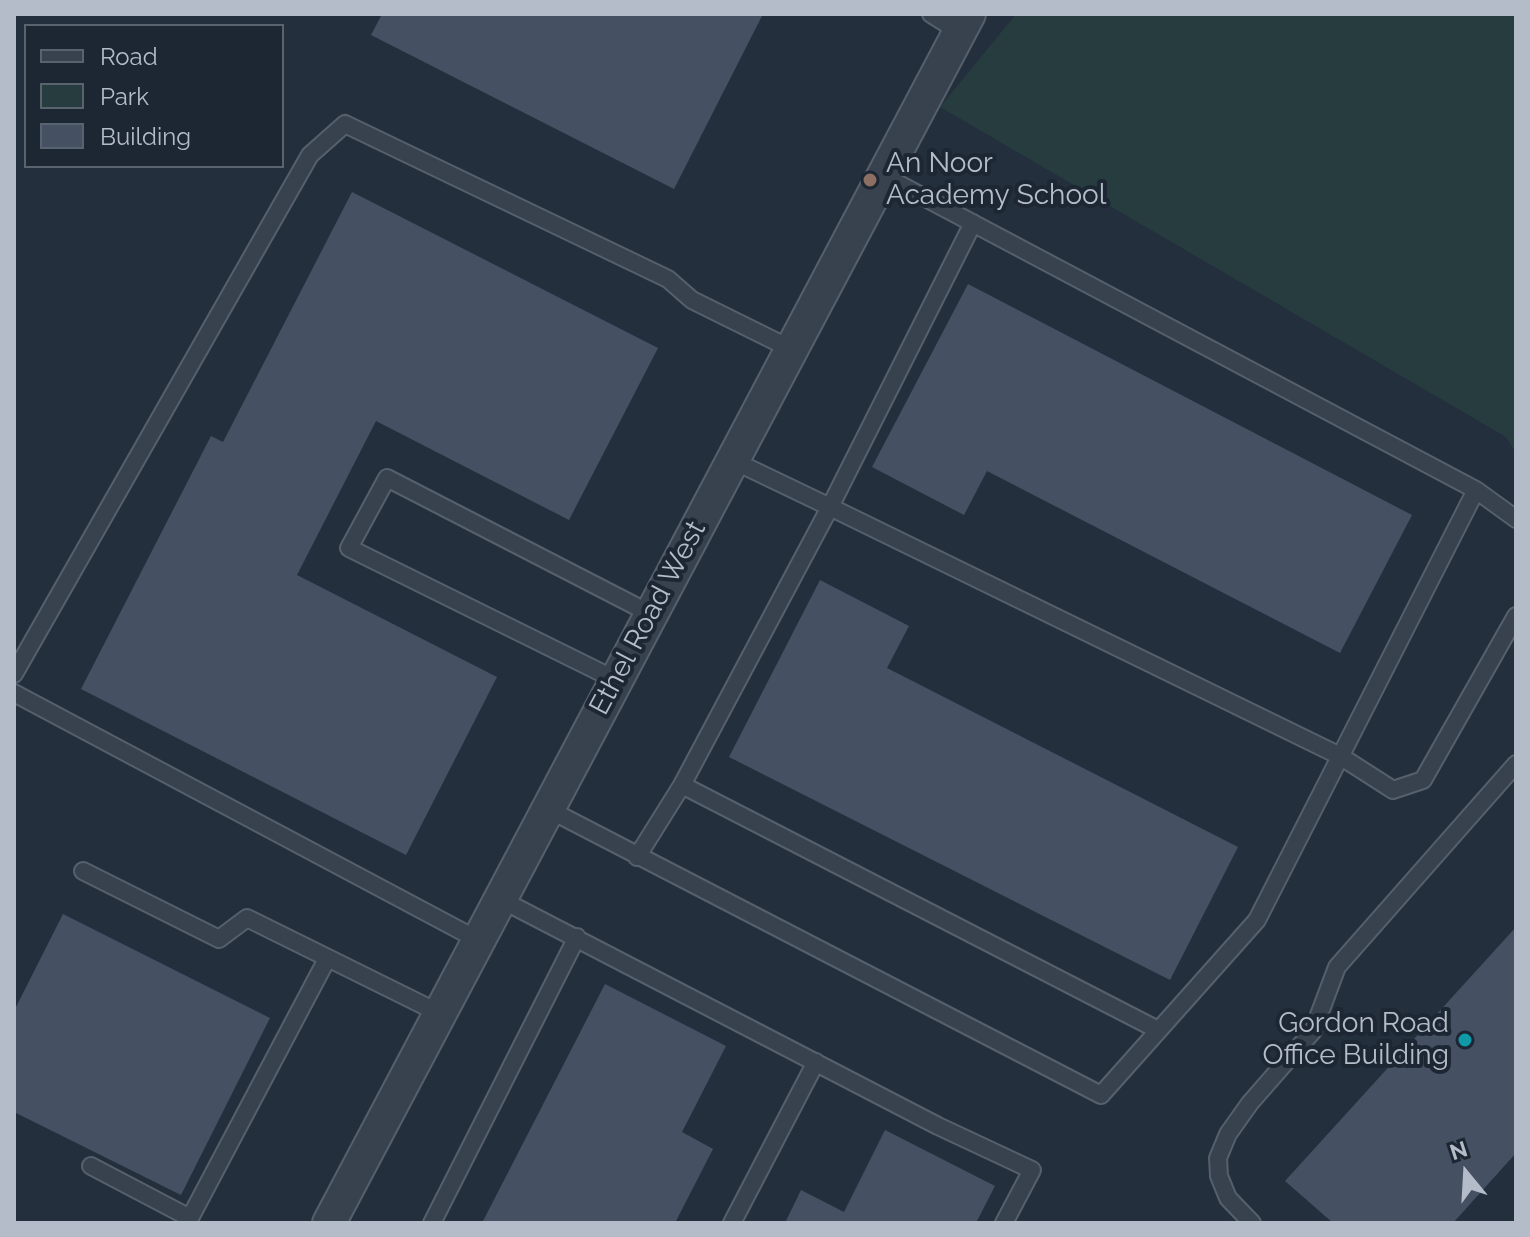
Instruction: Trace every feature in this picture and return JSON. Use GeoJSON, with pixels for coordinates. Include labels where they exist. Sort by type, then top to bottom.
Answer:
{"type":"FeatureCollection","features":[{"type":"Feature","properties":{"kind":"street","name":"Ethel Road West"},"geometry":{"type":"LineString","coordinates":[[329,1223],[964,23]]}},
{"type":"Feature","properties":{"kind":"lane"},"geometry":{"type":"LineString","coordinates":[[931,14],[964,23]]}},
{"type":"Feature","properties":{"kind":"lane"},"geometry":{"type":"LineString","coordinates":[[14,674],[310,155],[345,124],[668,279],[692,300],[791,349]]}},
{"type":"Feature","properties":{"kind":"lane"},"geometry":{"type":"LineString","coordinates":[[882,175],[1476,490],[1516,519]]}},
{"type":"Feature","properties":{"kind":"lane"},"geometry":{"type":"LineString","coordinates":[[637,857],[682,785],[830,507],[973,223]]}},
{"type":"Feature","properties":{"kind":"lane"},"geometry":{"type":"LineString","coordinates":[[732,460],[1340,756],[1393,790],[1423,780],[1516,616]]}},
{"type":"Feature","properties":{"kind":"lane"},"geometry":{"type":"LineString","coordinates":[[616,680],[349,548],[387,478],[651,614]]}},
{"type":"Feature","properties":{"kind":"lane"},"geometry":{"type":"LineString","coordinates":[[548,809],[1101,1095],[1257,920],[1476,490]]}},
{"type":"Feature","properties":{"kind":"lane"},"geometry":{"type":"LineString","coordinates":[[14,693],[478,940]]}},
{"type":"Feature","properties":{"kind":"lane"},"geometry":{"type":"LineString","coordinates":[[1252,1223],[1228,1198],[1219,1176],[1218,1158],[1228,1134],[1250,1103],[1313,1031],[1337,967],[1516,764]]}},
{"type":"Feature","properties":{"kind":"lane"},"geometry":{"type":"LineString","coordinates":[[682,785],[1158,1030]]}},
{"type":"Feature","properties":{"kind":"lane"},"geometry":{"type":"LineString","coordinates":[[83,871],[219,939],[247,918],[439,1013]]}},
{"type":"Feature","properties":{"kind":"lane"},"geometry":{"type":"LineString","coordinates":[[500,899],[1032,1170],[1004,1223]]}},
{"type":"Feature","properties":{"kind":"lane"},"geometry":{"type":"LineString","coordinates":[[432,1223],[577,937]]}},
{"type":"Feature","properties":{"kind":"lane"},"geometry":{"type":"LineString","coordinates":[[91,1166],[197,1220],[327,959]]}},
{"type":"Feature","properties":{"kind":"lane"},"geometry":{"type":"LineString","coordinates":[[732,1223],[816,1062]]}},
{"type":"Feature","properties":{"kind":"green space"},"geometry":{"type":"Polygon","coordinates":[[[1016,14],[1516,14],[1516,453],[1506,437],[940,107],[1016,14]]]}},
{"type":"Feature","properties":{"kind":"building"},"geometry":{"type":"Polygon","coordinates":[[[382,14],[763,14],[674,189],[371,35],[382,14]]]}},
{"type":"Feature","properties":{"kind":"building"},"geometry":{"type":"Polygon","coordinates":[[[352,192],[658,348],[569,520],[376,421],[297,575],[497,677],[406,855],[81,689],[211,436],[223,442],[352,192]]]}},
{"type":"Feature","properties":{"kind":"building"},"geometry":{"type":"Polygon","coordinates":[[[968,284],[1412,515],[1340,653],[987,471],[964,515],[872,467],[968,284]]]}},
{"type":"Feature","properties":{"kind":"building"},"geometry":{"type":"Polygon","coordinates":[[[820,580],[909,626],[887,668],[1238,847],[1170,980],[729,757],[820,580]]]}},
{"type":"Feature","properties":{"kind":"building"},"geometry":{"type":"Polygon","coordinates":[[[63,914],[270,1018],[181,1195],[14,1112],[14,1011],[63,914]]]}},
{"type":"Feature","properties":{"kind":"building","name":"Gordon Road Office Building"},"geometry":{"type":"Polygon","coordinates":[[[1516,927],[1516,1153],[1453,1223],[1333,1223],[1285,1181],[1516,927]]]}},
{"type":"Feature","properties":{"kind":"building"},"geometry":{"type":"Polygon","coordinates":[[[605,984],[726,1046],[682,1132],[713,1149],[675,1223],[482,1223],[605,984]]]}},
{"type":"Feature","properties":{"kind":"building"},"geometry":{"type":"Polygon","coordinates":[[[885,1130],[995,1186],[976,1223],[785,1223],[801,1190],[844,1212],[885,1130]]]}},
{"type":"Feature","properties":{"kind":"place","name":"An Noor Academy School"},"geometry":{"type":"Point","coordinates":[870,180]}},
{"type":"Feature","properties":{"kind":"place","name":"Gordon Road Office Building"},"geometry":{"type":"Point","coordinates":[1465,1040]}}]}
